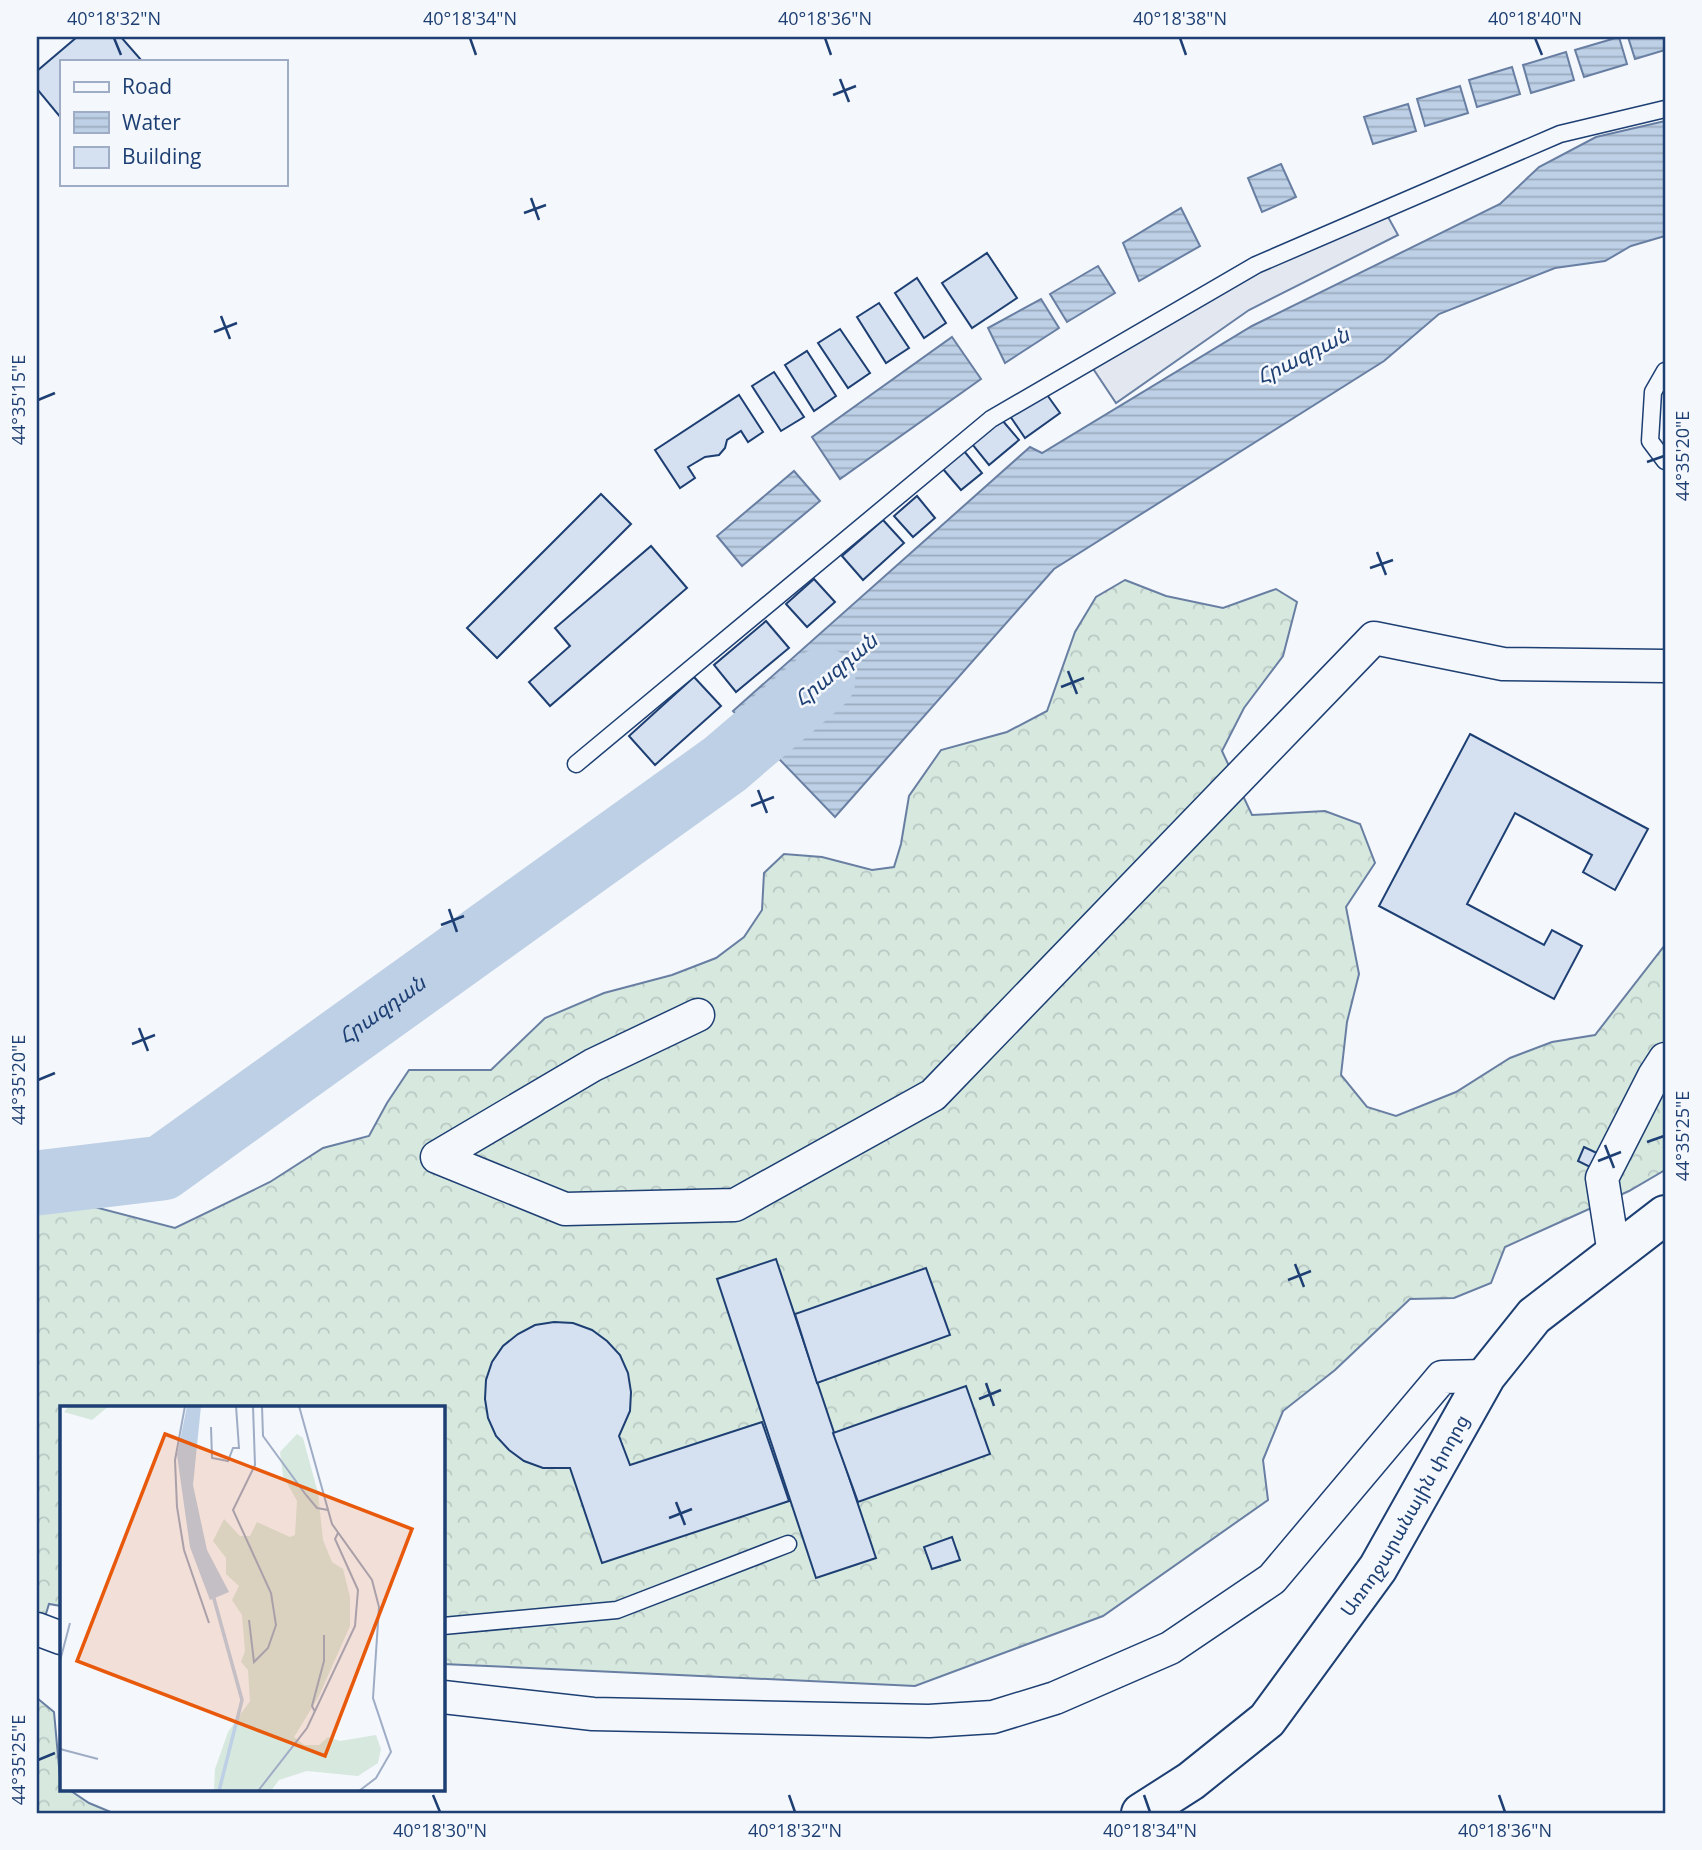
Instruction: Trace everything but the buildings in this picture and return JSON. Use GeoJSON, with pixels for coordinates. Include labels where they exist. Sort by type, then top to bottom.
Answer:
{"type":"FeatureCollection","features":[{"type":"Feature","properties":{"kind":"main road","name":"Առողջարանային փողոց"},"geometry":{"type":"LineString","coordinates":[[1141,1813],[1191,1781],[1267,1720],[1378,1568],[1486,1377],[1534,1317],[1665,1215]]}},
{"type":"Feature","properties":{"kind":"street"},"geometry":{"type":"LineString","coordinates":[[698,1016],[593,1065],[438,1157],[565,1209],[735,1205],[933,1095],[1374,638],[1503,664],[1665,666]]}},
{"type":"Feature","properties":{"kind":"street"},"geometry":{"type":"LineString","coordinates":[[1614,1254],[1602,1178],[1665,1059]]}},
{"type":"Feature","properties":{"kind":"street"},"geometry":{"type":"LineString","coordinates":[[444,1697],[593,1714],[929,1721],[993,1717],[1055,1698],[1170,1648],[1272,1579],[1442,1377],[1486,1377]]}},
{"type":"Feature","properties":{"kind":"street"},"geometry":{"type":"LineString","coordinates":[[37,1629],[60,1638]]}},
{"type":"Feature","properties":{"kind":"lane"},"geometry":{"type":"LineString","coordinates":[[576,764],[991,419],[1256,265],[1560,134],[1665,109]]}},
{"type":"Feature","properties":{"kind":"lane"},"geometry":{"type":"LineString","coordinates":[[1665,371],[1653,392],[1650,441],[1665,461]]}},
{"type":"Feature","properties":{"kind":"lane"},"geometry":{"type":"LineString","coordinates":[[444,1626],[617,1609],[788,1544]]}},
{"type":"Feature","properties":{"kind":"green space"},"geometry":{"type":"Polygon","coordinates":[[[1125,580],[1166,596],[1223,608],[1276,589],[1297,602],[1283,656],[1244,708],[1222,751],[1252,815],[1325,811],[1360,824],[1375,863],[1346,907],[1359,974],[1347,1022],[1341,1075],[1367,1107],[1396,1116],[1456,1092],[1510,1058],[1552,1042],[1595,1035],[1665,945],[1665,1170],[1629,1191],[1505,1247],[1491,1283],[1454,1298],[1410,1299],[1335,1370],[1283,1411],[1263,1460],[1268,1500],[1103,1616],[915,1686],[444,1664],[444,1406],[60,1406],[60,1606],[49,1604],[37,1643],[37,1192],[175,1228],[270,1182],[323,1148],[369,1136],[409,1070],[491,1070],[545,1018],[604,993],[672,975],[716,958],[744,937],[762,910],[764,873],[784,854],[822,857],[872,870],[894,867],[909,796],[941,750],[1007,732],[1047,711],[1075,632],[1096,597],[1125,580]]]}},
{"type":"Feature","properties":{"kind":"green space"},"geometry":{"type":"Polygon","coordinates":[[[37,1698],[54,1712],[60,1790],[70,1790],[89,1803],[113,1813],[37,1813],[37,1698]]]}},
{"type":"Feature","properties":{"kind":"shaded area"},"geometry":{"type":"Polygon","coordinates":[[[1382,206],[1398,235],[1249,310],[1116,403],[1092,367],[1241,277],[1382,206]]]}},
{"type":"Feature","properties":{"kind":"water"},"geometry":{"type":"Polygon","coordinates":[[[1619,37],[1627,64],[1584,77],[1575,50],[1619,37]]]}},
{"type":"Feature","properties":{"kind":"water"},"geometry":{"type":"Polygon","coordinates":[[[1628,37],[1665,37],[1665,50],[1635,59],[1628,37]]]}},
{"type":"Feature","properties":{"kind":"water"},"geometry":{"type":"Polygon","coordinates":[[[1566,52],[1574,80],[1531,93],[1523,65],[1566,52]]]}},
{"type":"Feature","properties":{"kind":"water"},"geometry":{"type":"Polygon","coordinates":[[[1512,67],[1520,94],[1477,107],[1469,80],[1512,67]]]}},
{"type":"Feature","properties":{"kind":"water"},"geometry":{"type":"Polygon","coordinates":[[[1460,86],[1468,113],[1425,126],[1417,99],[1460,86]]]}},
{"type":"Feature","properties":{"kind":"water"},"geometry":{"type":"Polygon","coordinates":[[[1408,104],[1416,131],[1373,144],[1364,117],[1408,104]]]}},
{"type":"Feature","properties":{"kind":"water"},"geometry":{"type":"Polygon","coordinates":[[[1665,121],[1665,236],[1631,246],[1605,261],[1555,268],[1439,314],[1384,361],[1054,569],[835,817],[733,711],[1030,447],[1042,453],[1252,326],[1500,204],[1539,167],[1596,137],[1665,121]]]}},
{"type":"Feature","properties":{"kind":"water"},"geometry":{"type":"Polygon","coordinates":[[[1281,164],[1296,197],[1262,212],[1248,178],[1281,164]]]}},
{"type":"Feature","properties":{"kind":"water"},"geometry":{"type":"Polygon","coordinates":[[[1181,208],[1200,246],[1139,281],[1123,243],[1181,208]]]}},
{"type":"Feature","properties":{"kind":"water"},"geometry":{"type":"Polygon","coordinates":[[[1098,266],[1115,293],[1067,322],[1050,294],[1098,266]]]}},
{"type":"Feature","properties":{"kind":"water"},"geometry":{"type":"Polygon","coordinates":[[[1041,299],[1059,328],[1005,363],[988,328],[1041,299]]]}},
{"type":"Feature","properties":{"kind":"water"},"geometry":{"type":"Polygon","coordinates":[[[952,337],[981,379],[840,479],[812,437],[952,337]]]}},
{"type":"Feature","properties":{"kind":"water"},"geometry":{"type":"Polygon","coordinates":[[[794,471],[820,501],[742,566],[717,536],[794,471]]]}},
{"type":"Feature","properties":{"kind":"waterway","name":"Հրազդան"},"geometry":{"type":"LineString","coordinates":[[37,1183],[162,1168],[725,764],[823,680]]}},
{"type":"Feature","properties":{"kind":"wall"},"geometry":{"type":"LineString","coordinates":[[1665,424],[1665,436]]}}]}
